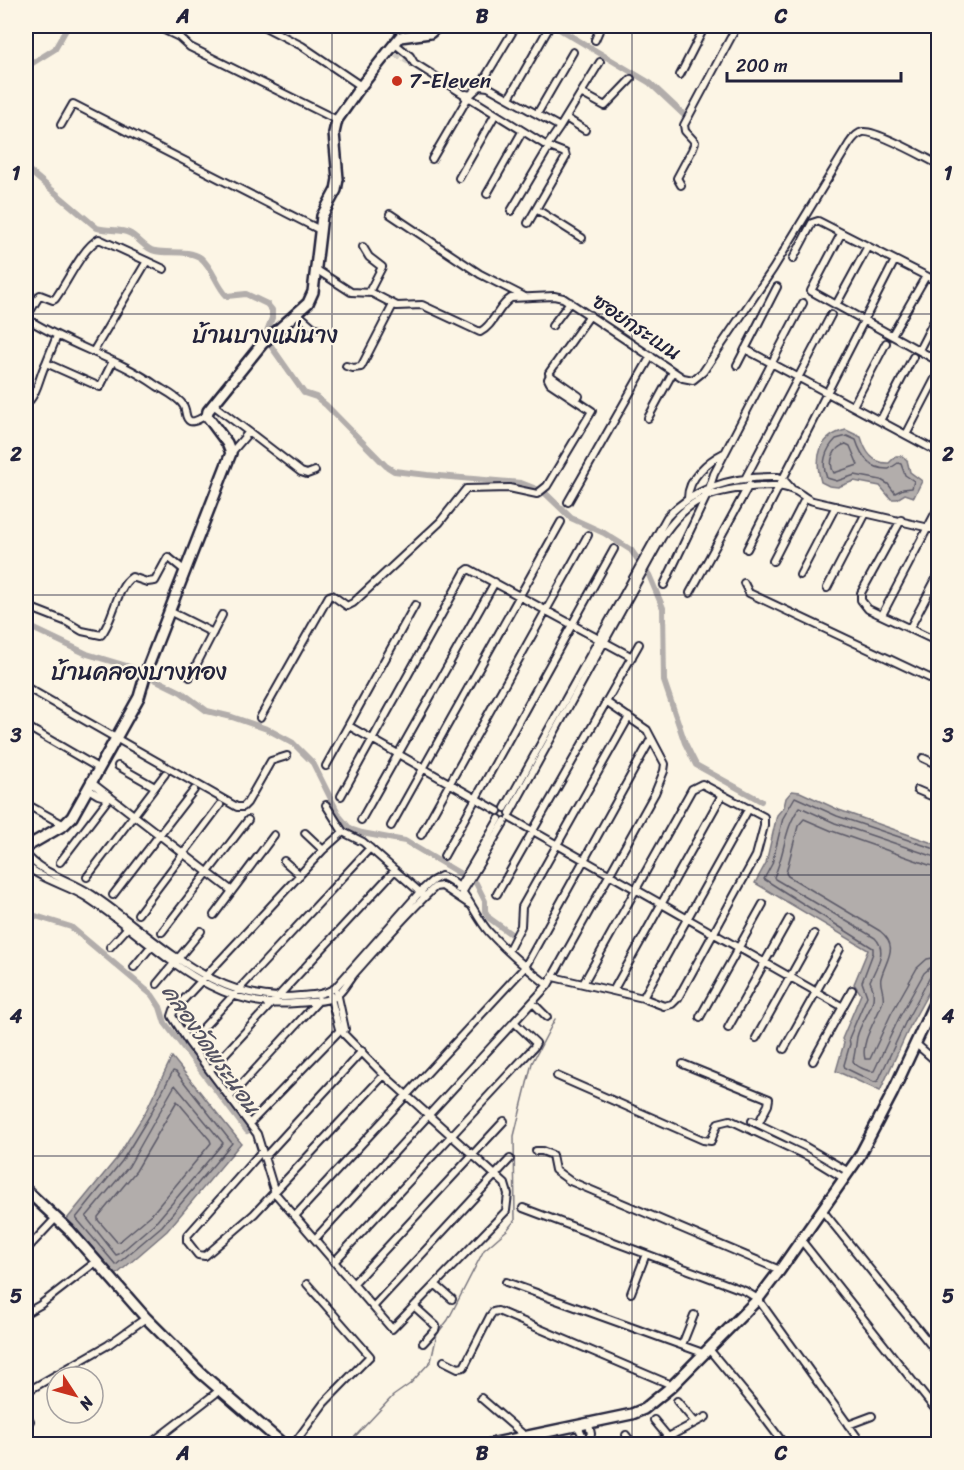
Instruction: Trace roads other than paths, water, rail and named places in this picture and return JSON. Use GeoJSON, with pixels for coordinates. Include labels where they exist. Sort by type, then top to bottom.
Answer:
{"type":"FeatureCollection","features":[{"type":"Feature","properties":{"kind":"street"},"geometry":{"type":"LineString","coordinates":[[156,26],[179,37],[190,47],[337,120]]}},
{"type":"Feature","properties":{"kind":"street"},"geometry":{"type":"LineString","coordinates":[[263,26],[302,46],[361,86]]}},
{"type":"Feature","properties":{"kind":"street"},"geometry":{"type":"LineString","coordinates":[[164,269],[101,240],[95,241],[55,299],[40,295],[26,318],[42,330],[146,378],[182,403],[187,418],[195,421],[207,415],[212,404],[262,344],[311,298],[317,270],[324,210],[339,179],[334,142],[337,120],[394,43],[403,36],[430,33],[438,26]]}},
{"type":"Feature","properties":{"kind":"street"},"geometry":{"type":"LineString","coordinates":[[432,159],[468,97],[480,86],[516,26]]}},
{"type":"Feature","properties":{"kind":"street"},"geometry":{"type":"LineString","coordinates":[[595,40],[601,26]]}},
{"type":"Feature","properties":{"kind":"street"},"geometry":{"type":"LineString","coordinates":[[680,75],[705,26]]}},
{"type":"Feature","properties":{"kind":"street"},"geometry":{"type":"LineString","coordinates":[[681,185],[677,178],[695,142],[685,130],[684,124],[737,26]]}},
{"type":"Feature","properties":{"kind":"street"},"geometry":{"type":"LineString","coordinates":[[509,98],[549,28]]}},
{"type":"Feature","properties":{"kind":"street"},"geometry":{"type":"LineString","coordinates":[[394,43],[410,56],[414,63],[522,132],[565,153],[566,157],[528,223]]}},
{"type":"Feature","properties":{"kind":"street"},"geometry":{"type":"LineString","coordinates":[[537,114],[573,52]]}},
{"type":"Feature","properties":{"kind":"street"},"geometry":{"type":"LineString","coordinates":[[511,211],[600,62]]}},
{"type":"Feature","properties":{"kind":"street"},"geometry":{"type":"LineString","coordinates":[[581,93],[605,106],[631,79]]}},
{"type":"Feature","properties":{"kind":"street"},"geometry":{"type":"LineString","coordinates":[[480,86],[488,87],[560,127]]}},
{"type":"Feature","properties":{"kind":"street"},"geometry":{"type":"LineString","coordinates":[[61,125],[73,104],[320,230]]}},
{"type":"Feature","properties":{"kind":"street"},"geometry":{"type":"LineString","coordinates":[[459,178],[495,115]]}},
{"type":"Feature","properties":{"kind":"street"},"geometry":{"type":"LineString","coordinates":[[566,118],[585,130]]}},
{"type":"Feature","properties":{"kind":"street"},"geometry":{"type":"LineString","coordinates":[[486,194],[522,132]]}},
{"type":"Feature","properties":{"kind":"street","name":"ซอยกระเบน"},"geometry":{"type":"LineString","coordinates":[[523,296],[554,296],[570,302],[673,372],[689,381],[697,379],[773,269],[857,134],[862,132],[874,134],[939,164]]}},
{"type":"Feature","properties":{"kind":"street"},"geometry":{"type":"LineString","coordinates":[[536,208],[582,238]]}},
{"type":"Feature","properties":{"kind":"street"},"geometry":{"type":"LineString","coordinates":[[390,214],[480,274],[523,296]]}},
{"type":"Feature","properties":{"kind":"street"},"geometry":{"type":"LineString","coordinates":[[792,260],[815,221],[894,262],[939,282]]}},
{"type":"Feature","properties":{"kind":"street"},"geometry":{"type":"LineString","coordinates":[[841,234],[811,291],[939,361]]}},
{"type":"Feature","properties":{"kind":"street"},"geometry":{"type":"LineString","coordinates":[[363,247],[369,257],[382,267],[369,292]]}},
{"type":"Feature","properties":{"kind":"street"},"geometry":{"type":"LineString","coordinates":[[836,305],[867,248]]}},
{"type":"Feature","properties":{"kind":"street"},"geometry":{"type":"LineString","coordinates":[[93,352],[147,261]]}},
{"type":"Feature","properties":{"kind":"street"},"geometry":{"type":"LineString","coordinates":[[747,549],[894,262]]}},
{"type":"Feature","properties":{"kind":"street"},"geometry":{"type":"LineString","coordinates":[[317,270],[346,290],[369,292],[393,305],[427,306],[480,332],[486,328],[506,302],[511,298],[523,296]]}},
{"type":"Feature","properties":{"kind":"street"},"geometry":{"type":"LineString","coordinates":[[892,335],[926,276]]}},
{"type":"Feature","properties":{"kind":"street"},"geometry":{"type":"LineString","coordinates":[[737,365],[777,287]]}},
{"type":"Feature","properties":{"kind":"street"},"geometry":{"type":"LineString","coordinates":[[552,326],[570,302]]}},
{"type":"Feature","properties":{"kind":"street"},"geometry":{"type":"LineString","coordinates":[[664,585],[725,453],[803,303]]}},
{"type":"Feature","properties":{"kind":"street"},"geometry":{"type":"LineString","coordinates":[[346,366],[361,367],[393,305]]}},
{"type":"Feature","properties":{"kind":"street"},"geometry":{"type":"LineString","coordinates":[[297,313],[313,327],[320,329]]}},
{"type":"Feature","properties":{"kind":"street"},"geometry":{"type":"LineString","coordinates":[[919,350],[939,313]]}},
{"type":"Feature","properties":{"kind":"street"},"geometry":{"type":"LineString","coordinates":[[260,718],[329,596],[332,595],[348,606],[353,603],[440,522],[466,489],[509,488],[533,494],[540,493],[547,486],[592,411],[550,383],[548,380],[550,370],[590,315]]}},
{"type":"Feature","properties":{"kind":"street"},"geometry":{"type":"LineString","coordinates":[[690,593],[747,488],[748,479],[831,315]]}},
{"type":"Feature","properties":{"kind":"street"},"geometry":{"type":"LineString","coordinates":[[26,401],[34,395],[40,373],[57,336]]}},
{"type":"Feature","properties":{"kind":"street"},"geometry":{"type":"LineString","coordinates":[[853,406],[886,343]]}},
{"type":"Feature","properties":{"kind":"street"},"geometry":{"type":"LineString","coordinates":[[745,349],[936,450],[939,439]]}},
{"type":"Feature","properties":{"kind":"street"},"geometry":{"type":"LineString","coordinates":[[568,502],[651,356]]}},
{"type":"Feature","properties":{"kind":"street"},"geometry":{"type":"LineString","coordinates":[[880,421],[913,357]]}},
{"type":"Feature","properties":{"kind":"street"},"geometry":{"type":"LineString","coordinates":[[46,363],[100,387],[113,361]]}},
{"type":"Feature","properties":{"kind":"street"},"geometry":{"type":"LineString","coordinates":[[648,418],[673,372]]}},
{"type":"Feature","properties":{"kind":"street"},"geometry":{"type":"LineString","coordinates":[[906,435],[939,373]]}},
{"type":"Feature","properties":{"kind":"street"},"geometry":{"type":"LineString","coordinates":[[550,375],[579,396]]}},
{"type":"Feature","properties":{"kind":"street"},"geometry":{"type":"LineString","coordinates":[[212,404],[301,472],[307,474],[315,471]]}},
{"type":"Feature","properties":{"kind":"street"},"geometry":{"type":"LineString","coordinates":[[207,415],[227,442],[231,453]]}},
{"type":"Feature","properties":{"kind":"street"},"geometry":{"type":"LineString","coordinates":[[26,847],[64,825],[72,817],[117,739],[144,682],[184,570],[231,453],[249,432]]}},
{"type":"Feature","properties":{"kind":"street"},"geometry":{"type":"LineString","coordinates":[[688,498],[688,489],[707,464],[725,453]]}},
{"type":"Feature","properties":{"kind":"street"},"geometry":{"type":"LineString","coordinates":[[457,896],[506,818],[554,726],[629,593],[667,517],[688,498],[710,486],[748,479],[783,479]]}},
{"type":"Feature","properties":{"kind":"street"},"geometry":{"type":"LineString","coordinates":[[783,479],[791,489],[806,499],[939,530]]}},
{"type":"Feature","properties":{"kind":"street"},"geometry":{"type":"LineString","coordinates":[[659,535],[682,511],[707,495],[747,488],[779,486],[791,489]]}},
{"type":"Feature","properties":{"kind":"street"},"geometry":{"type":"LineString","coordinates":[[773,561],[806,499]]}},
{"type":"Feature","properties":{"kind":"street"},"geometry":{"type":"LineString","coordinates":[[800,575],[836,506]]}},
{"type":"Feature","properties":{"kind":"street"},"geometry":{"type":"LineString","coordinates":[[882,615],[939,508]]}},
{"type":"Feature","properties":{"kind":"street"},"geometry":{"type":"LineString","coordinates":[[827,588],[866,513]]}},
{"type":"Feature","properties":{"kind":"street"},"geometry":{"type":"LineString","coordinates":[[901,520],[861,593],[864,604],[868,609],[938,640]]}},
{"type":"Feature","properties":{"kind":"street"},"geometry":{"type":"LineString","coordinates":[[391,826],[561,522]]}},
{"type":"Feature","properties":{"kind":"street"},"geometry":{"type":"LineString","coordinates":[[421,835],[588,535]]}},
{"type":"Feature","properties":{"kind":"street"},"geometry":{"type":"LineString","coordinates":[[444,856],[614,549]]}},
{"type":"Feature","properties":{"kind":"street"},"geometry":{"type":"LineString","coordinates":[[26,606],[82,631],[101,635],[129,578],[147,582],[155,581],[168,557],[184,570]]}},
{"type":"Feature","properties":{"kind":"street"},"geometry":{"type":"LineString","coordinates":[[341,796],[465,572],[469,569],[632,657]]}},
{"type":"Feature","properties":{"kind":"street"},"geometry":{"type":"LineString","coordinates":[[910,628],[939,574]]}},
{"type":"Feature","properties":{"kind":"street"},"geometry":{"type":"LineString","coordinates":[[361,820],[495,582]]}},
{"type":"Feature","properties":{"kind":"street"},"geometry":{"type":"LineString","coordinates":[[744,583],[749,593],[939,682]]}},
{"type":"Feature","properties":{"kind":"street"},"geometry":{"type":"LineString","coordinates":[[326,766],[415,605]]}},
{"type":"Feature","properties":{"kind":"street"},"geometry":{"type":"LineString","coordinates":[[169,611],[213,633]]}},
{"type":"Feature","properties":{"kind":"street"},"geometry":{"type":"LineString","coordinates":[[190,677],[222,615]]}},
{"type":"Feature","properties":{"kind":"street"},"geometry":{"type":"LineString","coordinates":[[497,894],[639,644]]}},
{"type":"Feature","properties":{"kind":"street"},"geometry":{"type":"LineString","coordinates":[[26,687],[240,808],[247,803],[271,761],[287,756]]}},
{"type":"Feature","properties":{"kind":"street"},"geometry":{"type":"LineString","coordinates":[[315,1239],[548,985],[655,793],[665,764],[644,725],[606,702]]}},
{"type":"Feature","properties":{"kind":"street"},"geometry":{"type":"LineString","coordinates":[[508,951],[521,926],[522,907],[629,717]]}},
{"type":"Feature","properties":{"kind":"street"},"geometry":{"type":"LineString","coordinates":[[26,726],[100,769]]}},
{"type":"Feature","properties":{"kind":"street"},"geometry":{"type":"LineString","coordinates":[[349,726],[476,799],[501,810],[506,818],[558,845],[843,1007]]}},
{"type":"Feature","properties":{"kind":"street"},"geometry":{"type":"LineString","coordinates":[[501,810],[554,726]]}},
{"type":"Feature","properties":{"kind":"street"},"geometry":{"type":"LineString","coordinates":[[295,1216],[525,967],[651,739]]}},
{"type":"Feature","properties":{"kind":"street"},"geometry":{"type":"LineString","coordinates":[[923,758],[939,765]]}},
{"type":"Feature","properties":{"kind":"street"},"geometry":{"type":"LineString","coordinates":[[118,766],[155,787]]}},
{"type":"Feature","properties":{"kind":"street"},"geometry":{"type":"LineString","coordinates":[[87,877],[165,774]]}},
{"type":"Feature","properties":{"kind":"street"},"geometry":{"type":"LineString","coordinates":[[553,977],[583,984],[643,998],[664,1006],[675,1002],[756,856],[765,820],[760,814],[702,784],[692,789],[583,984]]}},
{"type":"Feature","properties":{"kind":"street"},"geometry":{"type":"LineString","coordinates":[[90,786],[102,789],[109,798],[232,891]]}},
{"type":"Feature","properties":{"kind":"street"},"geometry":{"type":"LineString","coordinates":[[113,895],[194,790]]}},
{"type":"Feature","properties":{"kind":"street"},"geometry":{"type":"LineString","coordinates":[[917,790],[939,799]]}},
{"type":"Feature","properties":{"kind":"street"},"geometry":{"type":"LineString","coordinates":[[613,991],[722,795]]}},
{"type":"Feature","properties":{"kind":"street"},"geometry":{"type":"LineString","coordinates":[[60,862],[109,798]]}},
{"type":"Feature","properties":{"kind":"street"},"geometry":{"type":"LineString","coordinates":[[26,804],[64,825]]}},
{"type":"Feature","properties":{"kind":"street"},"geometry":{"type":"LineString","coordinates":[[138,914],[220,805]]}},
{"type":"Feature","properties":{"kind":"street"},"geometry":{"type":"LineString","coordinates":[[326,805],[343,832],[370,848],[423,894]]}},
{"type":"Feature","properties":{"kind":"street"},"geometry":{"type":"LineString","coordinates":[[643,998],[749,808]]}},
{"type":"Feature","properties":{"kind":"street"},"geometry":{"type":"LineString","coordinates":[[501,810],[506,818]]}},
{"type":"Feature","properties":{"kind":"street"},"geometry":{"type":"LineString","coordinates":[[162,933],[248,820]]}},
{"type":"Feature","properties":{"kind":"street"},"geometry":{"type":"LineString","coordinates":[[333,993],[341,1027],[347,1035],[384,1075],[472,1156],[496,1175],[505,1184],[508,1194],[506,1211],[392,1329],[275,1193],[262,1151],[250,1123],[172,1019],[172,1012],[323,850],[343,832]]}},
{"type":"Feature","properties":{"kind":"street"},"geometry":{"type":"LineString","coordinates":[[305,833],[323,850]]}},
{"type":"Feature","properties":{"kind":"street"},"geometry":{"type":"LineString","coordinates":[[214,915],[274,836]]}},
{"type":"Feature","properties":{"kind":"street"},"geometry":{"type":"LineString","coordinates":[[189,1043],[370,848]]}},
{"type":"Feature","properties":{"kind":"street"},"geometry":{"type":"LineString","coordinates":[[26,854],[34,864],[51,876]]}},
{"type":"Feature","properties":{"kind":"street"},"geometry":{"type":"LineString","coordinates":[[284,861],[300,875]]}},
{"type":"Feature","properties":{"kind":"street"},"geometry":{"type":"LineString","coordinates":[[26,865],[37,873],[51,876],[90,893],[129,926],[204,979],[235,993],[272,1004],[319,1000]]}},
{"type":"Feature","properties":{"kind":"street"},"geometry":{"type":"LineString","coordinates":[[210,1070],[395,870]]}},
{"type":"Feature","properties":{"kind":"street"},"geometry":{"type":"LineString","coordinates":[[230,1097],[319,1000],[333,993],[423,894],[432,881],[441,876],[461,889],[489,931],[525,967],[548,985]]}},
{"type":"Feature","properties":{"kind":"street"},"geometry":{"type":"LineString","coordinates":[[423,894],[438,886],[470,905]]}},
{"type":"Feature","properties":{"kind":"street"},"geometry":{"type":"LineString","coordinates":[[700,1017],[763,904]]}},
{"type":"Feature","properties":{"kind":"street"},"geometry":{"type":"LineString","coordinates":[[728,1028],[789,919]]}},
{"type":"Feature","properties":{"kind":"street"},"geometry":{"type":"LineString","coordinates":[[110,947],[129,926]]}},
{"type":"Feature","properties":{"kind":"street"},"geometry":{"type":"LineString","coordinates":[[157,984],[201,931]]}},
{"type":"Feature","properties":{"kind":"street"},"geometry":{"type":"LineString","coordinates":[[756,1038],[814,934]]}},
{"type":"Feature","properties":{"kind":"street"},"geometry":{"type":"LineString","coordinates":[[134,967],[153,944]]}},
{"type":"Feature","properties":{"kind":"street"},"geometry":{"type":"LineString","coordinates":[[784,1049],[840,949]]}},
{"type":"Feature","properties":{"kind":"street"},"geometry":{"type":"LineString","coordinates":[[813,1061],[852,990]]}},
{"type":"Feature","properties":{"kind":"street"},"geometry":{"type":"LineString","coordinates":[[235,993],[277,998],[333,993]]}},
{"type":"Feature","properties":{"kind":"street"},"geometry":{"type":"LineString","coordinates":[[490,1444],[521,1440],[644,1409],[671,1387],[758,1299],[847,1175],[892,1094],[927,1016],[939,995]]}},
{"type":"Feature","properties":{"kind":"street"},"geometry":{"type":"LineString","coordinates":[[533,1003],[547,1017]]}},
{"type":"Feature","properties":{"kind":"street"},"geometry":{"type":"LineString","coordinates":[[927,1016],[939,1023]]}},
{"type":"Feature","properties":{"kind":"street"},"geometry":{"type":"LineString","coordinates":[[334,1262],[534,1047],[536,1043],[533,1038],[515,1023]]}},
{"type":"Feature","properties":{"kind":"street"},"geometry":{"type":"LineString","coordinates":[[250,1123],[341,1027]]}},
{"type":"Feature","properties":{"kind":"street"},"geometry":{"type":"LineString","coordinates":[[915,1043],[939,1063]]}},
{"type":"Feature","properties":{"kind":"street"},"geometry":{"type":"LineString","coordinates":[[264,1158],[362,1051]]}},
{"type":"Feature","properties":{"kind":"street"},"geometry":{"type":"LineString","coordinates":[[683,1064],[767,1098],[768,1105],[755,1123],[806,1147],[847,1175]]}},
{"type":"Feature","properties":{"kind":"street"},"geometry":{"type":"LineString","coordinates":[[262,1151],[187,1236],[187,1241],[198,1255],[205,1256],[254,1214],[384,1075]]}},
{"type":"Feature","properties":{"kind":"street"},"geometry":{"type":"LineString","coordinates":[[557,1076],[703,1140],[711,1141],[718,1123],[730,1120],[847,1175]]}},
{"type":"Feature","properties":{"kind":"street"},"geometry":{"type":"LineString","coordinates":[[353,1284],[504,1121]]}},
{"type":"Feature","properties":{"kind":"street"},"geometry":{"type":"LineString","coordinates":[[536,1151],[552,1155],[555,1170],[570,1181],[780,1270]]}},
{"type":"Feature","properties":{"kind":"street"},"geometry":{"type":"LineString","coordinates":[[373,1307],[510,1159]]}},
{"type":"Feature","properties":{"kind":"street"},"geometry":{"type":"LineString","coordinates":[[26,1191],[56,1218],[97,1261],[146,1318],[220,1390],[283,1444]]}},
{"type":"Feature","properties":{"kind":"street"},"geometry":{"type":"LineString","coordinates":[[523,1208],[745,1291],[758,1299],[862,1444]]}},
{"type":"Feature","properties":{"kind":"street"},"geometry":{"type":"LineString","coordinates":[[822,1210],[939,1354]]}},
{"type":"Feature","properties":{"kind":"street"},"geometry":{"type":"LineString","coordinates":[[26,1250],[56,1218]]}},
{"type":"Feature","properties":{"kind":"street"},"geometry":{"type":"LineString","coordinates":[[801,1240],[939,1413]]}},
{"type":"Feature","properties":{"kind":"street"},"geometry":{"type":"LineString","coordinates":[[631,1293],[646,1254]]}},
{"type":"Feature","properties":{"kind":"street"},"geometry":{"type":"LineString","coordinates":[[26,1313],[40,1305],[97,1261]]}},
{"type":"Feature","properties":{"kind":"street"},"geometry":{"type":"LineString","coordinates":[[506,1282],[682,1345],[705,1351],[754,1404],[784,1444]]}},
{"type":"Feature","properties":{"kind":"street"},"geometry":{"type":"LineString","coordinates":[[294,1444],[324,1403],[370,1356],[307,1284]]}},
{"type":"Feature","properties":{"kind":"street"},"geometry":{"type":"LineString","coordinates":[[436,1285],[452,1299]]}},
{"type":"Feature","properties":{"kind":"street"},"geometry":{"type":"LineString","coordinates":[[415,1307],[436,1326],[423,1343]]}},
{"type":"Feature","properties":{"kind":"street"},"geometry":{"type":"LineString","coordinates":[[444,1361],[458,1368],[464,1367],[490,1316],[493,1312],[498,1311],[667,1383],[671,1387]]}},
{"type":"Feature","properties":{"kind":"street"},"geometry":{"type":"LineString","coordinates":[[682,1345],[694,1315]]}},
{"type":"Feature","properties":{"kind":"street"},"geometry":{"type":"LineString","coordinates":[[26,1392],[103,1348],[146,1318]]}},
{"type":"Feature","properties":{"kind":"street"},"geometry":{"type":"LineString","coordinates":[[150,1444],[220,1390]]}},
{"type":"Feature","properties":{"kind":"street"},"geometry":{"type":"LineString","coordinates":[[481,1398],[521,1440]]}},
{"type":"Feature","properties":{"kind":"street"},"geometry":{"type":"LineString","coordinates":[[677,1401],[695,1422]]}},
{"type":"Feature","properties":{"kind":"street"},"geometry":{"type":"LineString","coordinates":[[26,1414],[30,1421]]}},
{"type":"Feature","properties":{"kind":"street"},"geometry":{"type":"LineString","coordinates":[[848,1425],[872,1416]]}},
{"type":"Feature","properties":{"kind":"street"},"geometry":{"type":"LineString","coordinates":[[655,1444],[706,1417]]}},
{"type":"Feature","properties":{"kind":"street"},"geometry":{"type":"LineString","coordinates":[[654,1420],[668,1437]]}},
{"type":"Feature","properties":{"kind":"street"},"geometry":{"type":"LineString","coordinates":[[576,1444],[587,1441],[591,1434],[589,1424]]}},
{"type":"Feature","properties":{"kind":"street"},"geometry":{"type":"LineString","coordinates":[[578,1426],[587,1441]]}},
{"type":"Feature","properties":{"kind":"street"},"geometry":{"type":"LineString","coordinates":[[626,1435],[633,1444]]}},
{"type":"Feature","properties":{"kind":"water"},"geometry":{"type":"Polygon","coordinates":[[[846,430],[861,437],[867,452],[878,461],[889,463],[896,456],[902,456],[907,460],[910,472],[922,481],[914,497],[905,494],[897,499],[891,499],[880,486],[854,481],[838,487],[821,482],[818,464],[824,442],[846,430]]]}},
{"type":"Feature","properties":{"kind":"water"},"geometry":{"type":"Polygon","coordinates":[[[792,791],[800,792],[839,810],[938,845],[938,975],[911,1024],[880,1091],[836,1071],[844,1043],[842,1039],[861,994],[854,984],[868,950],[755,883],[766,863],[777,815],[792,791]]]}},
{"type":"Feature","properties":{"kind":"water"},"geometry":{"type":"Polygon","coordinates":[[[172,1057],[241,1143],[167,1231],[116,1275],[67,1219],[117,1158],[145,1113],[172,1057]]]}},
{"type":"Feature","properties":{"kind":"waterway"},"geometry":{"type":"LineString","coordinates":[[26,67],[55,49],[68,26]]}},
{"type":"Feature","properties":{"kind":"waterway"},"geometry":{"type":"LineString","coordinates":[[554,26],[650,83],[683,114]]}},
{"type":"Feature","properties":{"kind":"waterway"},"geometry":{"type":"LineString","coordinates":[[26,168],[97,228],[129,233],[152,250],[196,255],[205,262],[227,296],[246,294],[267,304],[272,310],[272,318],[267,331],[271,346],[304,393],[316,397],[326,405],[386,466],[394,471],[521,483],[544,492],[571,518],[604,533],[631,550],[649,575],[663,608],[664,681],[685,743],[696,765],[761,801]]}},
{"type":"Feature","properties":{"kind":"waterway"},"geometry":{"type":"LineString","coordinates":[[26,625],[87,654],[130,667],[181,692],[207,711],[267,729],[293,743],[313,763],[340,817],[350,829],[405,841],[476,883],[485,901],[485,911],[489,918],[511,934]]}},
{"type":"Feature","properties":{"kind":"waterway","name":"คลองวัดพระนอน"},"geometry":{"type":"LineString","coordinates":[[26,913],[71,927],[152,995],[160,1007],[165,1023],[247,1131]]}},
{"type":"Feature","properties":{"kind":"waterway"},"geometry":{"type":"LineString","coordinates":[[348,1444],[393,1396],[410,1384],[431,1361],[437,1334],[448,1320],[484,1250],[515,1220],[514,1136],[532,1063],[555,1019]]}},
{"type":"Feature","properties":{"kind":"tunnel"},"geometry":{"type":"LineString","coordinates":[[388,50],[414,63]]}},
{"type":"Feature","properties":{"kind":"place","name":"7-Eleven"},"geometry":{"type":"Point","coordinates":[397,81]}},
{"type":"Feature","properties":{"kind":"district","name":"บ้านบางแม่นาง"},"geometry":{"type":"Point","coordinates":[265,335]}},
{"type":"Feature","properties":{"kind":"district","name":"บ้านคลองบางทอง"},"geometry":{"type":"Point","coordinates":[139,672]}}]}
